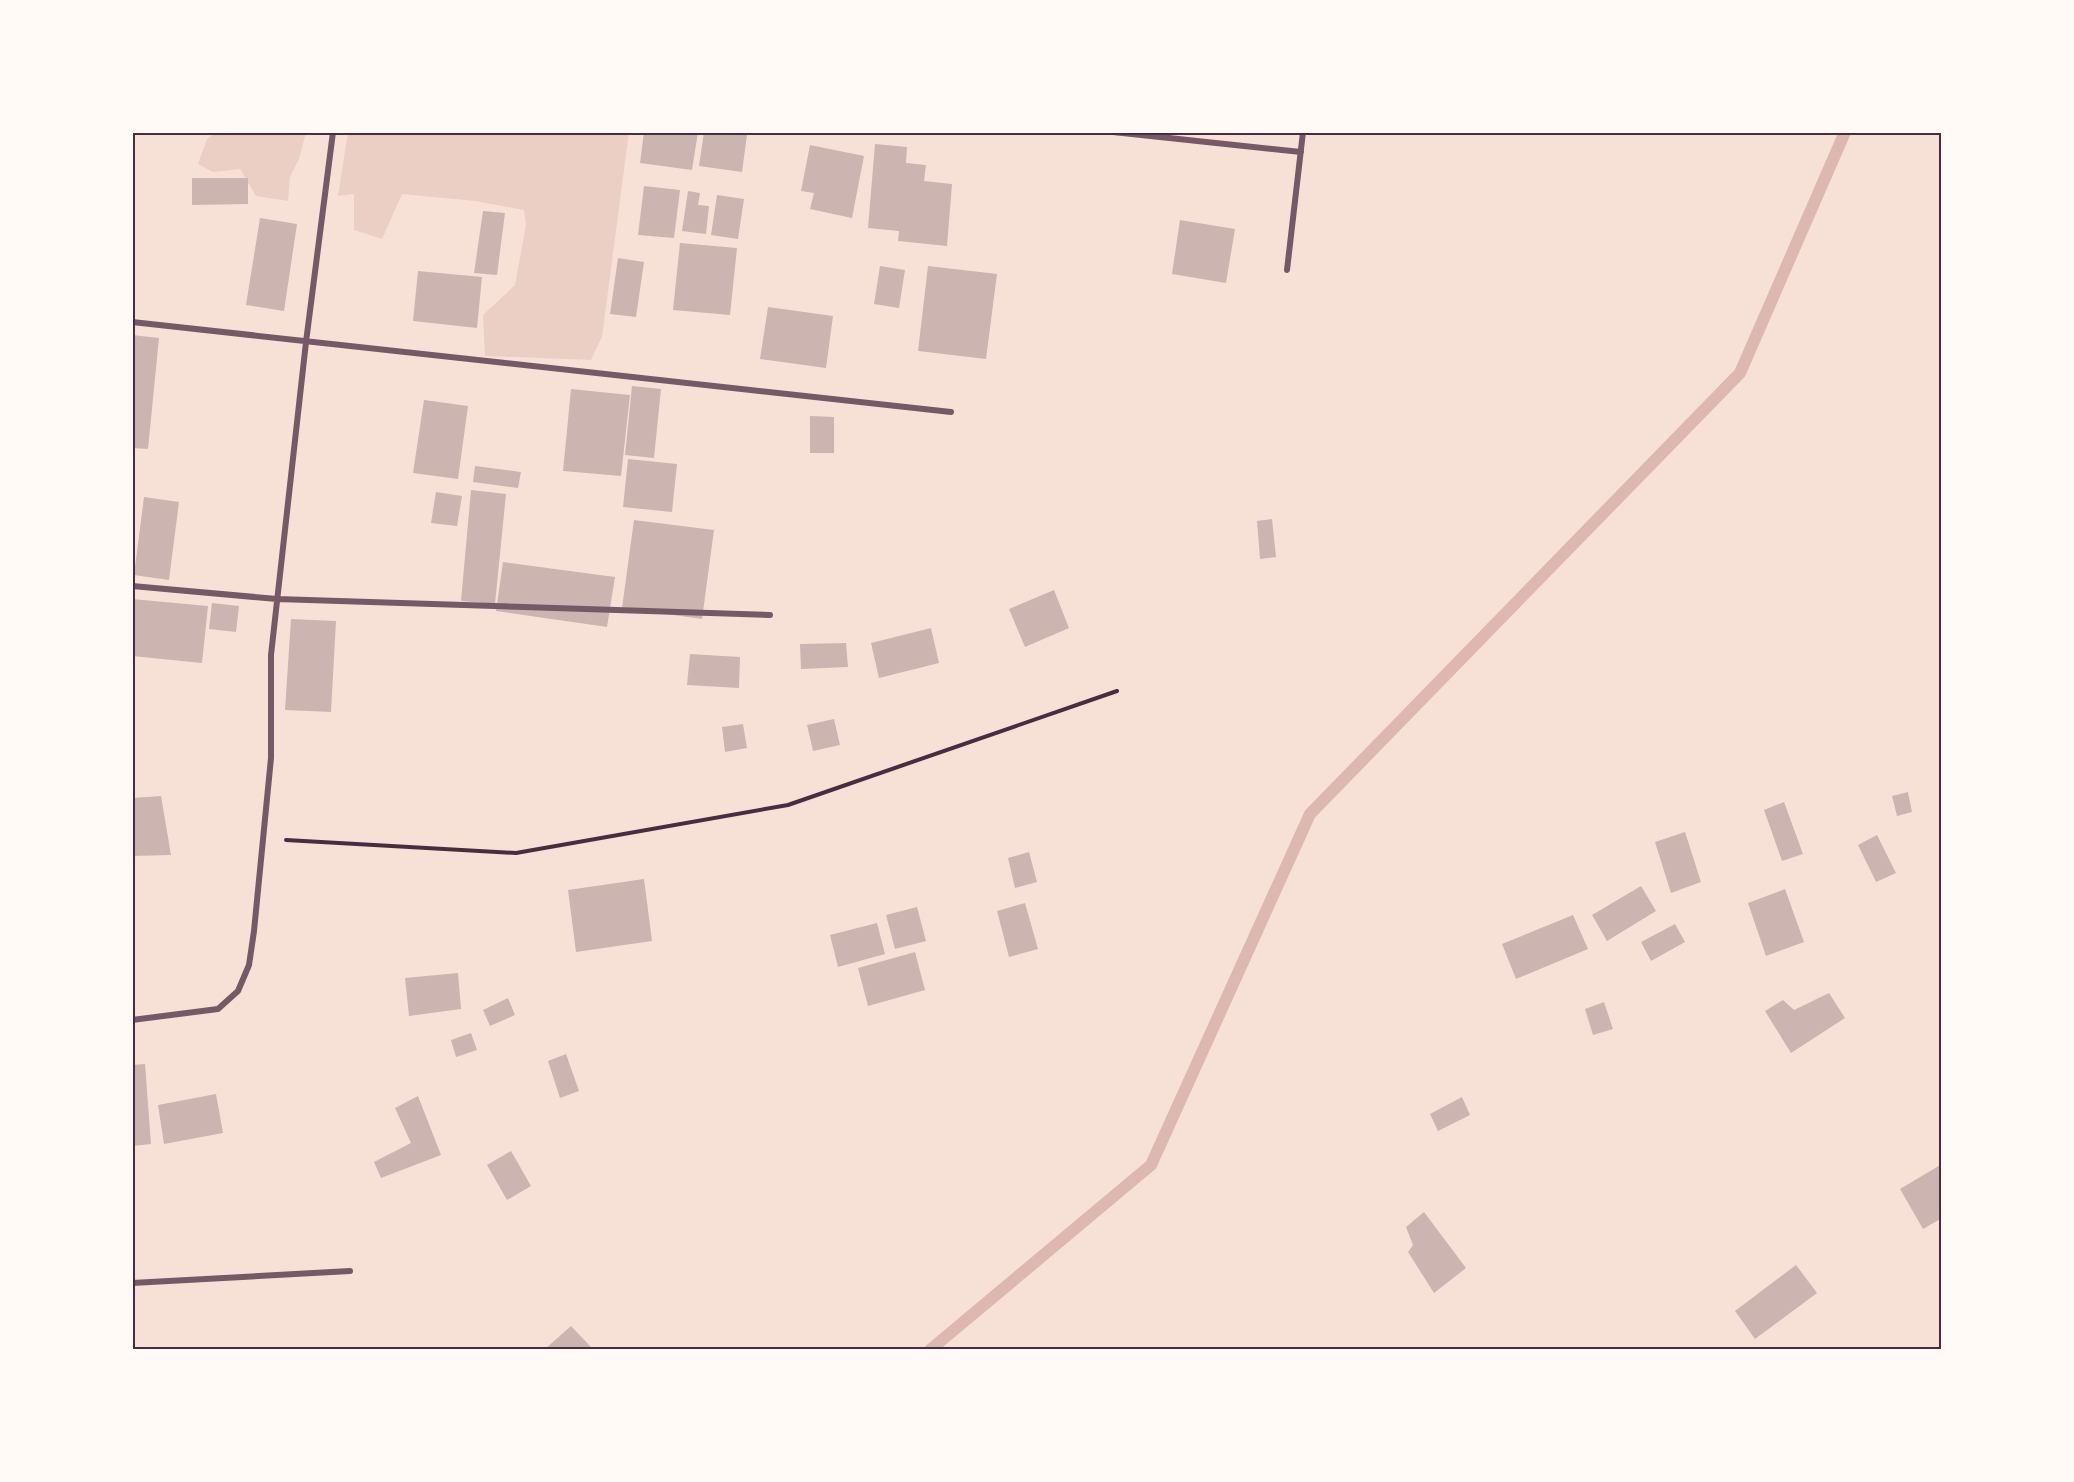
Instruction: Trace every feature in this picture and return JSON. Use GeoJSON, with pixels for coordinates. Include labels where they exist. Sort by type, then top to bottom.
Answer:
{"type":"FeatureCollection","features":[{"type":"Feature","properties":{"kind":"street"},"geometry":{"type":"LineString","coordinates":[[132,1020],[218,1009],[238,991],[249,965],[271,758],[271,655],[306,342],[333,132]]}},
{"type":"Feature","properties":{"kind":"street"},"geometry":{"type":"LineString","coordinates":[[1113,132],[1301,152]]}},
{"type":"Feature","properties":{"kind":"street"},"geometry":{"type":"LineString","coordinates":[[1287,270],[1303,132]]}},
{"type":"Feature","properties":{"kind":"street"},"geometry":{"type":"LineString","coordinates":[[132,322],[951,411]]}},
{"type":"Feature","properties":{"kind":"street"},"geometry":{"type":"LineString","coordinates":[[132,586],[277,599],[770,615]]}},
{"type":"Feature","properties":{"kind":"street"},"geometry":{"type":"LineString","coordinates":[[132,1283],[350,1271]]}},
{"type":"Feature","properties":{"kind":"path"},"geometry":{"type":"LineString","coordinates":[[262,839],[516,853],[788,805],[1117,691]]}},
{"type":"Feature","properties":{"kind":"shaded area"},"geometry":{"type":"Polygon","coordinates":[[[216,132],[306,132],[299,159],[290,177],[288,201],[256,196],[240,169],[213,172],[198,164],[207,139],[216,132]]]}},
{"type":"Feature","properties":{"kind":"shaded area"},"geometry":{"type":"Polygon","coordinates":[[[348,132],[629,132],[602,337],[591,360],[485,356],[483,315],[515,285],[526,225],[524,210],[475,201],[402,194],[382,239],[354,230],[354,194],[338,196],[348,132]]]}},
{"type":"Feature","properties":{"kind":"building"},"geometry":{"type":"Polygon","coordinates":[[[644,132],[698,132],[692,170],[640,163],[644,132]]]}},
{"type":"Feature","properties":{"kind":"building"},"geometry":{"type":"Polygon","coordinates":[[[704,132],[747,135],[742,172],[699,166],[704,132]]]}},
{"type":"Feature","properties":{"kind":"building"},"geometry":{"type":"Polygon","coordinates":[[[875,144],[907,147],[906,163],[926,165],[924,181],[952,184],[947,246],[898,241],[899,231],[868,228],[875,144]]]}},
{"type":"Feature","properties":{"kind":"building"},"geometry":{"type":"Polygon","coordinates":[[[810,145],[864,156],[852,218],[810,209],[814,193],[801,191],[810,145]]]}},
{"type":"Feature","properties":{"kind":"building"},"geometry":{"type":"Polygon","coordinates":[[[192,178],[248,178],[248,204],[192,205],[192,178]]]}},
{"type":"Feature","properties":{"kind":"building"},"geometry":{"type":"Polygon","coordinates":[[[644,186],[680,190],[674,238],[638,235],[644,186]]]}},
{"type":"Feature","properties":{"kind":"building"},"geometry":{"type":"Polygon","coordinates":[[[688,191],[700,193],[698,205],[709,206],[706,234],[682,231],[688,191]]]}},
{"type":"Feature","properties":{"kind":"building"},"geometry":{"type":"Polygon","coordinates":[[[717,195],[744,199],[738,239],[711,235],[717,195]]]}},
{"type":"Feature","properties":{"kind":"building"},"geometry":{"type":"Polygon","coordinates":[[[483,211],[505,213],[497,275],[474,273],[483,211]]]}},
{"type":"Feature","properties":{"kind":"building"},"geometry":{"type":"Polygon","coordinates":[[[260,218],[297,224],[284,311],[246,305],[260,218]]]}},
{"type":"Feature","properties":{"kind":"building"},"geometry":{"type":"Polygon","coordinates":[[[1180,220],[1235,229],[1226,283],[1172,274],[1180,220]]]}},
{"type":"Feature","properties":{"kind":"building"},"geometry":{"type":"Polygon","coordinates":[[[680,243],[737,248],[730,315],[673,310],[680,243]]]}},
{"type":"Feature","properties":{"kind":"building"},"geometry":{"type":"Polygon","coordinates":[[[618,258],[644,262],[636,317],[610,314],[618,258]]]}},
{"type":"Feature","properties":{"kind":"building"},"geometry":{"type":"Polygon","coordinates":[[[880,266],[905,270],[899,308],[874,304],[880,266]]]}},
{"type":"Feature","properties":{"kind":"building"},"geometry":{"type":"Polygon","coordinates":[[[928,266],[997,274],[986,359],[918,351],[928,266]]]}},
{"type":"Feature","properties":{"kind":"building"},"geometry":{"type":"Polygon","coordinates":[[[418,271],[482,277],[477,328],[413,321],[418,271]]]}},
{"type":"Feature","properties":{"kind":"building"},"geometry":{"type":"Polygon","coordinates":[[[768,307],[833,316],[826,368],[760,359],[768,307]]]}},
{"type":"Feature","properties":{"kind":"building"},"geometry":{"type":"Polygon","coordinates":[[[132,335],[159,338],[148,449],[132,448],[132,335]]]}},
{"type":"Feature","properties":{"kind":"building"},"geometry":{"type":"Polygon","coordinates":[[[632,386],[661,389],[654,458],[625,455],[632,386]]]}},
{"type":"Feature","properties":{"kind":"building"},"geometry":{"type":"Polygon","coordinates":[[[571,389],[630,395],[621,476],[563,471],[571,389]]]}},
{"type":"Feature","properties":{"kind":"building"},"geometry":{"type":"Polygon","coordinates":[[[424,400],[468,406],[458,479],[413,473],[424,400]]]}},
{"type":"Feature","properties":{"kind":"building"},"geometry":{"type":"Polygon","coordinates":[[[810,416],[834,417],[834,453],[810,453],[810,416]]]}},
{"type":"Feature","properties":{"kind":"building"},"geometry":{"type":"Polygon","coordinates":[[[628,459],[677,464],[672,512],[623,507],[628,459]]]}},
{"type":"Feature","properties":{"kind":"building"},"geometry":{"type":"Polygon","coordinates":[[[475,466],[521,472],[518,488],[473,482],[475,466]]]}},
{"type":"Feature","properties":{"kind":"building"},"geometry":{"type":"Polygon","coordinates":[[[471,490],[506,494],[495,604],[461,601],[471,490]]]}},
{"type":"Feature","properties":{"kind":"building"},"geometry":{"type":"Polygon","coordinates":[[[436,492],[462,496],[457,526],[431,523],[436,492]]]}},
{"type":"Feature","properties":{"kind":"building"},"geometry":{"type":"Polygon","coordinates":[[[144,497],[179,502],[169,580],[134,575],[144,497]]]}},
{"type":"Feature","properties":{"kind":"building"},"geometry":{"type":"Polygon","coordinates":[[[1272,519],[1276,557],[1260,559],[1257,521],[1272,519]]]}},
{"type":"Feature","properties":{"kind":"building"},"geometry":{"type":"Polygon","coordinates":[[[634,520],[714,530],[702,619],[622,608],[634,520]]]}},
{"type":"Feature","properties":{"kind":"building"},"geometry":{"type":"Polygon","coordinates":[[[503,562],[615,577],[607,627],[496,611],[503,562]]]}},
{"type":"Feature","properties":{"kind":"building"},"geometry":{"type":"Polygon","coordinates":[[[1054,590],[1069,628],[1025,647],[1009,609],[1054,590]]]}},
{"type":"Feature","properties":{"kind":"building"},"geometry":{"type":"Polygon","coordinates":[[[132,599],[208,606],[202,663],[132,656],[132,599]]]}},
{"type":"Feature","properties":{"kind":"building"},"geometry":{"type":"Polygon","coordinates":[[[212,603],[239,606],[236,632],[209,629],[212,603]]]}},
{"type":"Feature","properties":{"kind":"building"},"geometry":{"type":"Polygon","coordinates":[[[291,619],[336,621],[331,712],[285,710],[291,619]]]}},
{"type":"Feature","properties":{"kind":"building"},"geometry":{"type":"Polygon","coordinates":[[[931,628],[939,663],[879,678],[871,643],[931,628]]]}},
{"type":"Feature","properties":{"kind":"building"},"geometry":{"type":"Polygon","coordinates":[[[846,643],[848,667],[801,669],[800,644],[846,643]]]}},
{"type":"Feature","properties":{"kind":"building"},"geometry":{"type":"Polygon","coordinates":[[[690,654],[740,657],[739,688],[687,685],[690,654]]]}},
{"type":"Feature","properties":{"kind":"building"},"geometry":{"type":"Polygon","coordinates":[[[834,719],[840,745],[813,751],[807,725],[834,719]]]}},
{"type":"Feature","properties":{"kind":"building"},"geometry":{"type":"Polygon","coordinates":[[[743,724],[747,748],[725,752],[722,727],[743,724]]]}},
{"type":"Feature","properties":{"kind":"building"},"geometry":{"type":"Polygon","coordinates":[[[1908,792],[1912,812],[1897,816],[1892,796],[1908,792]]]}},
{"type":"Feature","properties":{"kind":"building"},"geometry":{"type":"Polygon","coordinates":[[[161,796],[171,855],[132,856],[132,798],[161,796]]]}},
{"type":"Feature","properties":{"kind":"building"},"geometry":{"type":"Polygon","coordinates":[[[1784,802],[1803,854],[1782,861],[1764,810],[1784,802]]]}},
{"type":"Feature","properties":{"kind":"building"},"geometry":{"type":"Polygon","coordinates":[[[1685,832],[1701,882],[1671,893],[1655,842],[1685,832]]]}},
{"type":"Feature","properties":{"kind":"building"},"geometry":{"type":"Polygon","coordinates":[[[1877,835],[1896,873],[1876,882],[1858,845],[1877,835]]]}},
{"type":"Feature","properties":{"kind":"building"},"geometry":{"type":"Polygon","coordinates":[[[1029,852],[1037,882],[1015,888],[1008,858],[1029,852]]]}},
{"type":"Feature","properties":{"kind":"building"},"geometry":{"type":"Polygon","coordinates":[[[644,879],[652,941],[576,952],[568,890],[644,879]]]}},
{"type":"Feature","properties":{"kind":"building"},"geometry":{"type":"Polygon","coordinates":[[[1641,886],[1656,911],[1607,941],[1592,915],[1641,886]]]}},
{"type":"Feature","properties":{"kind":"building"},"geometry":{"type":"Polygon","coordinates":[[[1785,889],[1804,942],[1766,956],[1748,903],[1785,889]]]}},
{"type":"Feature","properties":{"kind":"building"},"geometry":{"type":"Polygon","coordinates":[[[1025,903],[1038,949],[1009,957],[997,911],[1025,903]]]}},
{"type":"Feature","properties":{"kind":"building"},"geometry":{"type":"Polygon","coordinates":[[[917,907],[926,941],[895,949],[886,915],[917,907]]]}},
{"type":"Feature","properties":{"kind":"building"},"geometry":{"type":"Polygon","coordinates":[[[1573,915],[1588,949],[1516,979],[1502,944],[1573,915]]]}},
{"type":"Feature","properties":{"kind":"building"},"geometry":{"type":"Polygon","coordinates":[[[877,923],[885,954],[838,967],[830,935],[877,923]]]}},
{"type":"Feature","properties":{"kind":"building"},"geometry":{"type":"Polygon","coordinates":[[[1675,924],[1685,942],[1651,961],[1641,942],[1675,924]]]}},
{"type":"Feature","properties":{"kind":"building"},"geometry":{"type":"Polygon","coordinates":[[[915,952],[925,990],[868,1006],[858,968],[915,952]]]}},
{"type":"Feature","properties":{"kind":"building"},"geometry":{"type":"Polygon","coordinates":[[[458,973],[461,1009],[409,1016],[405,978],[458,973]]]}},
{"type":"Feature","properties":{"kind":"building"},"geometry":{"type":"Polygon","coordinates":[[[1829,993],[1845,1018],[1791,1053],[1765,1011],[1783,1000],[1794,1010],[1829,993]]]}},
{"type":"Feature","properties":{"kind":"building"},"geometry":{"type":"Polygon","coordinates":[[[508,998],[515,1015],[490,1026],[483,1010],[508,998]]]}},
{"type":"Feature","properties":{"kind":"building"},"geometry":{"type":"Polygon","coordinates":[[[1604,1002],[1613,1029],[1593,1035],[1585,1009],[1604,1002]]]}},
{"type":"Feature","properties":{"kind":"building"},"geometry":{"type":"Polygon","coordinates":[[[471,1033],[477,1050],[456,1057],[451,1040],[471,1033]]]}},
{"type":"Feature","properties":{"kind":"building"},"geometry":{"type":"Polygon","coordinates":[[[566,1054],[579,1091],[560,1098],[548,1061],[566,1054]]]}},
{"type":"Feature","properties":{"kind":"building"},"geometry":{"type":"Polygon","coordinates":[[[145,1064],[151,1144],[132,1146],[132,1065],[145,1064]]]}},
{"type":"Feature","properties":{"kind":"building"},"geometry":{"type":"Polygon","coordinates":[[[216,1094],[223,1133],[164,1144],[158,1105],[216,1094]]]}},
{"type":"Feature","properties":{"kind":"building"},"geometry":{"type":"Polygon","coordinates":[[[418,1096],[441,1155],[381,1178],[374,1162],[411,1143],[395,1108],[418,1096]]]}},
{"type":"Feature","properties":{"kind":"building"},"geometry":{"type":"Polygon","coordinates":[[[1462,1097],[1470,1115],[1438,1131],[1430,1114],[1462,1097]]]}},
{"type":"Feature","properties":{"kind":"building"},"geometry":{"type":"Polygon","coordinates":[[[511,1151],[531,1186],[507,1200],[487,1165],[511,1151]]]}},
{"type":"Feature","properties":{"kind":"building"},"geometry":{"type":"Polygon","coordinates":[[[1942,1164],[1942,1218],[1923,1229],[1900,1189],[1942,1164]]]}},
{"type":"Feature","properties":{"kind":"building"},"geometry":{"type":"Polygon","coordinates":[[[1424,1212],[1466,1268],[1434,1293],[1408,1252],[1413,1245],[1406,1227],[1424,1212]]]}},
{"type":"Feature","properties":{"kind":"building"},"geometry":{"type":"Polygon","coordinates":[[[1796,1265],[1817,1293],[1755,1339],[1735,1311],[1796,1265]]]}},
{"type":"Feature","properties":{"kind":"building"},"geometry":{"type":"Polygon","coordinates":[[[571,1326],[591,1347],[588,1350],[544,1350],[571,1326]]]}},
{"type":"Feature","properties":{"kind":"waterway"},"geometry":{"type":"LineString","coordinates":[[930,1350],[1151,1165],[1310,814],[1740,373],[1845,132]]}}]}
